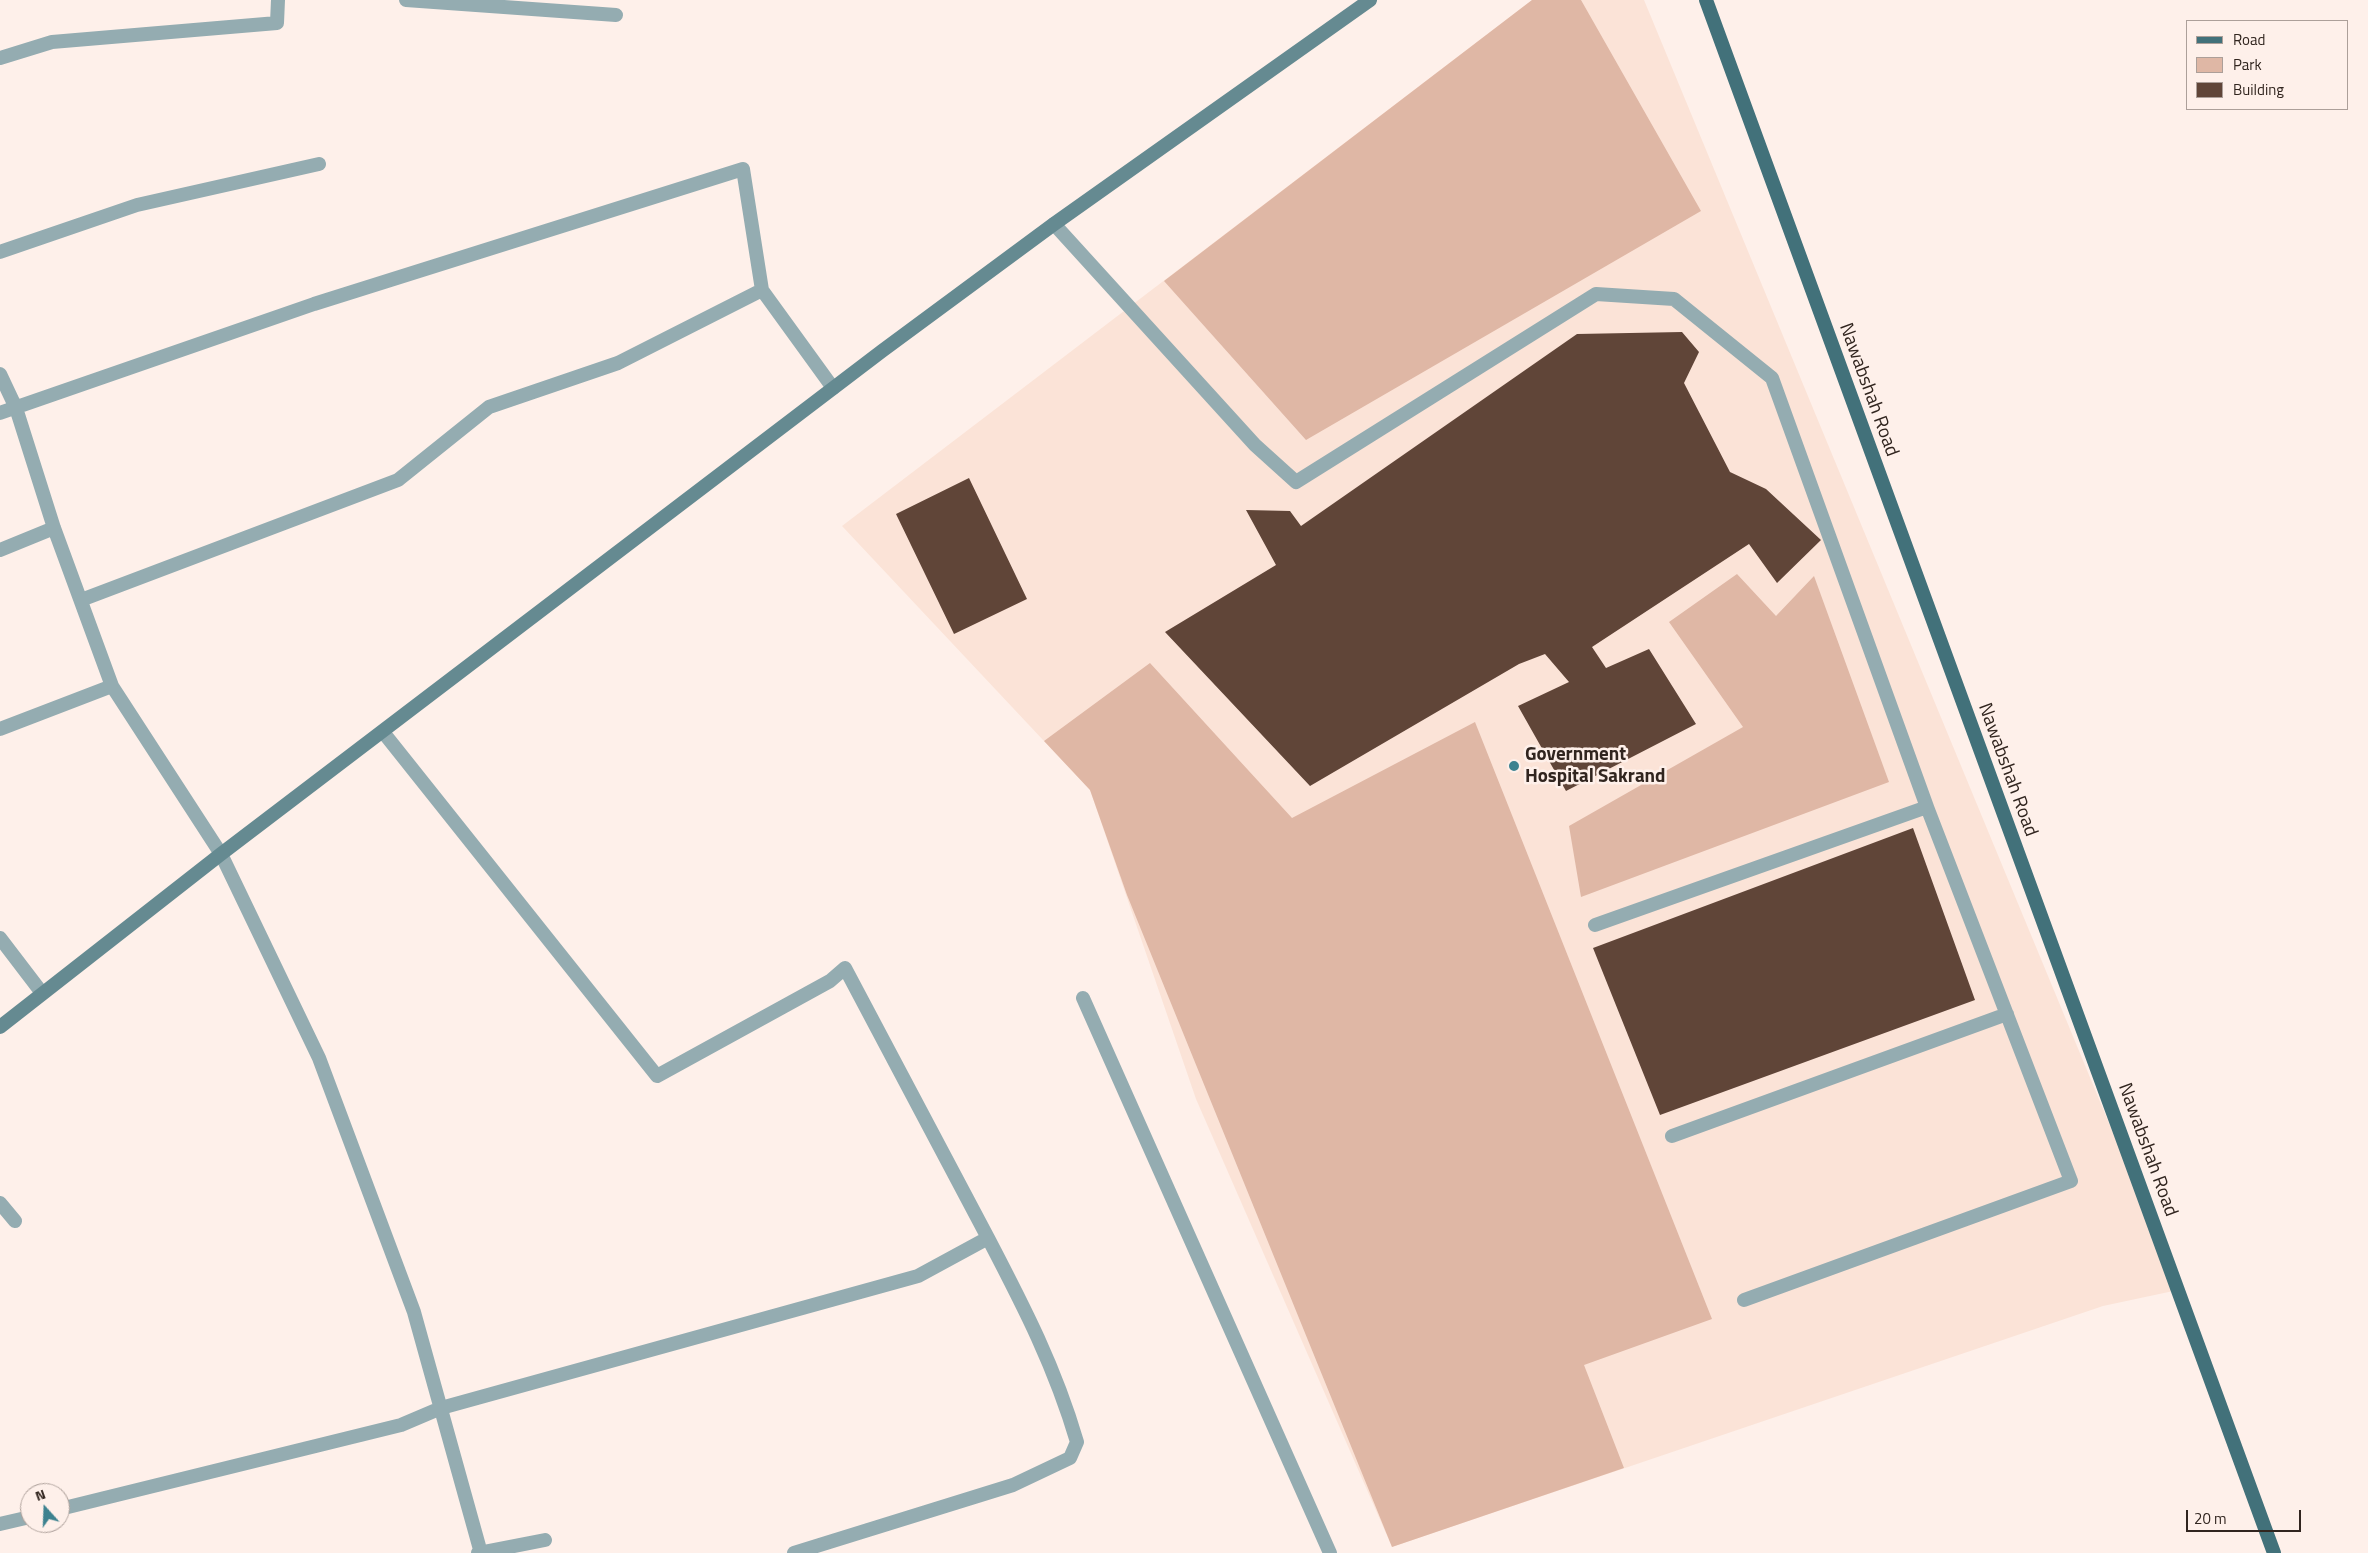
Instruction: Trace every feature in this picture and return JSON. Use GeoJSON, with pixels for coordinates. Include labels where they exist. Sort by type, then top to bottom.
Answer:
{"type":"FeatureCollection","features":[{"type":"Feature","properties":{"kind":"main road"},"geometry":{"type":"LineString","coordinates":[[0,1027],[221,854],[834,388],[1054,224],[1370,0]]}},
{"type":"Feature","properties":{"kind":"main road","name":"Nawabshah Road"},"geometry":{"type":"LineString","coordinates":[[1706,0],[2274,1553]]}},
{"type":"Feature","properties":{"kind":"street"},"geometry":{"type":"LineString","coordinates":[[0,58],[52,42],[277,23],[278,0]]}},
{"type":"Feature","properties":{"kind":"street"},"geometry":{"type":"LineString","coordinates":[[406,0],[616,15]]}},
{"type":"Feature","properties":{"kind":"street"},"geometry":{"type":"LineString","coordinates":[[0,252],[137,205],[319,164]]}},
{"type":"Feature","properties":{"kind":"street"},"geometry":{"type":"LineString","coordinates":[[0,413],[314,304],[743,169],[762,290],[834,388]]}},
{"type":"Feature","properties":{"kind":"street"},"geometry":{"type":"LineString","coordinates":[[1054,224],[1255,445],[1296,482],[1596,294],[1674,299],[1772,378],[1928,807],[2070,1181],[1744,1300]]}},
{"type":"Feature","properties":{"kind":"street"},"geometry":{"type":"LineString","coordinates":[[82,600],[398,480],[489,407],[618,363],[762,290]]}},
{"type":"Feature","properties":{"kind":"street"},"geometry":{"type":"LineString","coordinates":[[0,374],[16,408],[54,528],[112,686],[221,854],[319,1058],[414,1312],[480,1553],[545,1540]]}},
{"type":"Feature","properties":{"kind":"street"},"geometry":{"type":"LineString","coordinates":[[0,550],[54,528]]}},
{"type":"Feature","properties":{"kind":"street"},"geometry":{"type":"LineString","coordinates":[[0,729],[112,686]]}},
{"type":"Feature","properties":{"kind":"street"},"geometry":{"type":"LineString","coordinates":[[383,732],[657,1076],[830,981],[845,968],[1037,1332],[1064,1398],[1077,1442],[1070,1458],[1013,1485],[794,1553]]}},
{"type":"Feature","properties":{"kind":"street"},"geometry":{"type":"LineString","coordinates":[[1595,925],[1928,807]]}},
{"type":"Feature","properties":{"kind":"street"},"geometry":{"type":"LineString","coordinates":[[0,938],[42,993]]}},
{"type":"Feature","properties":{"kind":"street"},"geometry":{"type":"LineString","coordinates":[[1083,998],[1330,1553]]}},
{"type":"Feature","properties":{"kind":"street"},"geometry":{"type":"LineString","coordinates":[[1672,1136],[2007,1014]]}},
{"type":"Feature","properties":{"kind":"street"},"geometry":{"type":"LineString","coordinates":[[0,1203],[15,1221]]}},
{"type":"Feature","properties":{"kind":"street"},"geometry":{"type":"LineString","coordinates":[[70,1507],[401,1425],[441,1408],[918,1276],[988,1238]]}},
{"type":"Feature","properties":{"kind":"street"},"geometry":{"type":"LineString","coordinates":[[0,1524],[20,1519]]}},
{"type":"Feature","properties":{"kind":"shaded area","name":"Government Hospital Sakrand"},"geometry":{"type":"Polygon","coordinates":[[[1532,0],[1644,0],[2178,1290],[2103,1306],[1392,1547],[1196,1099],[1090,790],[842,526],[1532,0]]]}},
{"type":"Feature","properties":{"kind":"green space"},"geometry":{"type":"Polygon","coordinates":[[[1532,0],[1581,0],[1701,211],[1306,440],[1164,281],[1532,0]]]}},
{"type":"Feature","properties":{"kind":"green space"},"geometry":{"type":"Polygon","coordinates":[[[1737,574],[1776,616],[1814,576],[1889,782],[1581,897],[1569,826],[1743,727],[1669,622],[1737,574]]]}},
{"type":"Feature","properties":{"kind":"green space"},"geometry":{"type":"Polygon","coordinates":[[[1150,663],[1292,818],[1475,722],[1712,1319],[1584,1365],[1624,1468],[1392,1547],[1127,895],[1090,790],[1044,741],[1150,663]]]}},
{"type":"Feature","properties":{"kind":"building"},"geometry":{"type":"Polygon","coordinates":[[[1682,332],[1699,352],[1684,383],[1730,472],[1766,489],[1821,540],[1777,583],[1749,544],[1592,647],[1606,668],[1649,649],[1696,724],[1566,791],[1518,706],[1569,682],[1545,654],[1519,664],[1310,786],[1165,632],[1276,565],[1246,510],[1290,511],[1301,526],[1577,334],[1682,332]]]}},
{"type":"Feature","properties":{"kind":"building"},"geometry":{"type":"Polygon","coordinates":[[[969,478],[1027,599],[954,634],[896,514],[969,478]]]}},
{"type":"Feature","properties":{"kind":"building"},"geometry":{"type":"Polygon","coordinates":[[[1913,828],[1975,1000],[1660,1115],[1593,948],[1913,828]]]}},
{"type":"Feature","properties":{"kind":"place","name":"Government Hospital Sakrand"},"geometry":{"type":"Point","coordinates":[1514,766]}}]}
